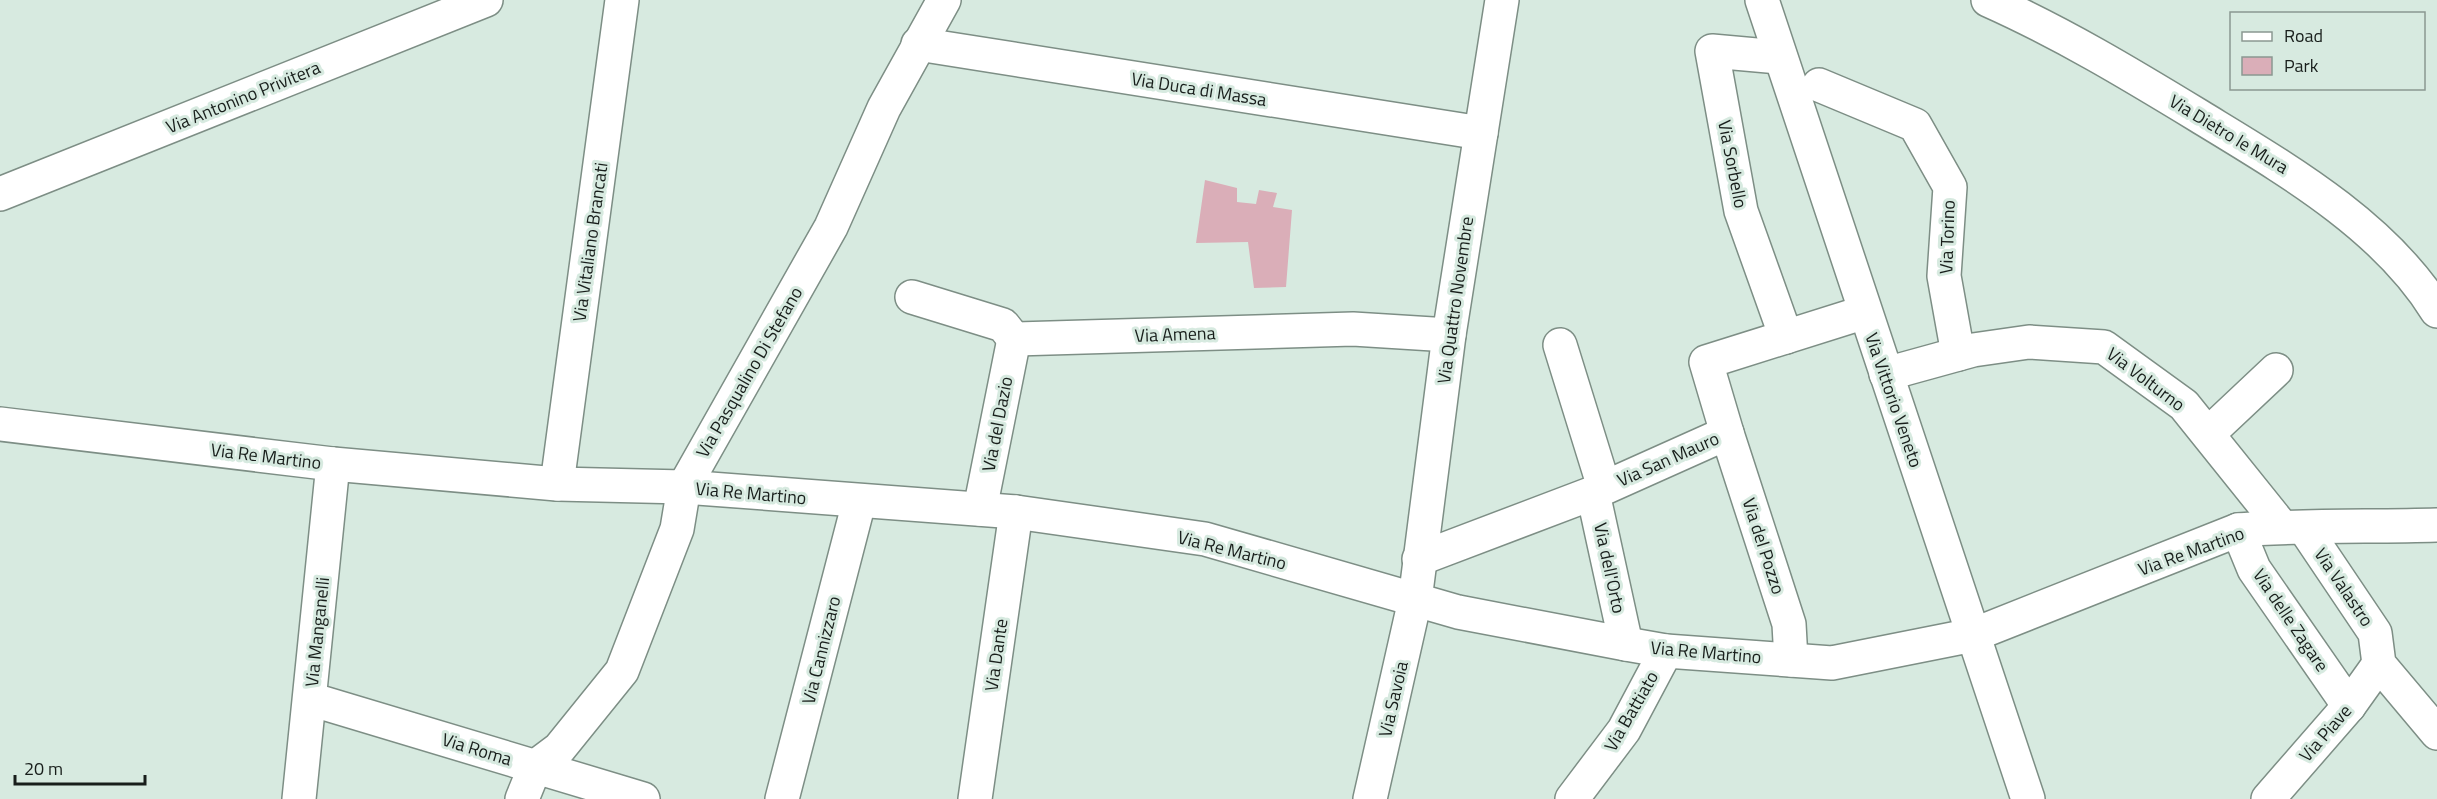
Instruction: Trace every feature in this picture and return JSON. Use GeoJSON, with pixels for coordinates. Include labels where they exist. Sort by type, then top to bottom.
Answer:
{"type":"FeatureCollection","features":[{"type":"Feature","properties":{"kind":"street","name":"Via Antonino Privitera"},"geometry":{"type":"LineString","coordinates":[[0,194],[486,0]]}},
{"type":"Feature","properties":{"kind":"street","name":"Via Vitaliano Brancati"},"geometry":{"type":"LineString","coordinates":[[557,484],[622,0]]}},
{"type":"Feature","properties":{"kind":"street","name":"Via Pasqualino Di Stefano"},"geometry":{"type":"LineString","coordinates":[[535,767],[560,749],[622,671],[678,529],[684,487],[831,227],[884,108],[944,0]]}},
{"type":"Feature","properties":{"kind":"street","name":"Via Quattro Novembre"},"geometry":{"type":"LineString","coordinates":[[1415,600],[1449,335],[1502,0]]}},
{"type":"Feature","properties":{"kind":"street","name":"Via Vittorio Veneto"},"geometry":{"type":"LineString","coordinates":[[1762,0],[1779,57],[2028,799]]}},
{"type":"Feature","properties":{"kind":"street","name":"Via Dietro le Mura"},"geometry":{"type":"LineString","coordinates":[[2004,3],[2092,51],[2300,178],[2431,287]]}},
{"type":"Feature","properties":{"kind":"street","name":"Via Duca di Massa"},"geometry":{"type":"LineString","coordinates":[[918,44],[1480,133]]}},
{"type":"Feature","properties":{"kind":"street","name":"Via Sorbello"},"geometry":{"type":"LineString","coordinates":[[1779,57],[1712,51],[1741,211],[1786,337]]}},
{"type":"Feature","properties":{"kind":"street","name":"Via Torino"},"geometry":{"type":"LineString","coordinates":[[1819,85],[1916,125],[1950,187],[1944,276],[1958,354]]}},
{"type":"Feature","properties":{"kind":"street"},"geometry":{"type":"LineString","coordinates":[[912,297],[1003,325],[1014,339]]}},
{"type":"Feature","properties":{"kind":"street","name":"Via San Mauro"},"geometry":{"type":"LineString","coordinates":[[1419,560],[1599,490],[1727,433],[1706,362],[1865,312]]}},
{"type":"Feature","properties":{"kind":"street","name":"Via Amena"},"geometry":{"type":"LineString","coordinates":[[1014,339],[1353,329],[1449,335]]}},
{"type":"Feature","properties":{"kind":"street","name":"Via del Dazio"},"geometry":{"type":"LineString","coordinates":[[980,509],[1014,339]]}},
{"type":"Feature","properties":{"kind":"street","name":"Via Volturno"},"geometry":{"type":"LineString","coordinates":[[1886,374],[1958,354],[2029,342],[2104,347],[2184,405],[2294,528]]}},
{"type":"Feature","properties":{"kind":"street","name":"Via dell'Orto"},"geometry":{"type":"LineString","coordinates":[[1560,345],[1599,490],[1626,644]]}},
{"type":"Feature","properties":{"kind":"street"},"geometry":{"type":"LineString","coordinates":[[2208,434],[2276,370]]}},
{"type":"Feature","properties":{"kind":"street","name":"Via Re Martino"},"geometry":{"type":"LineString","coordinates":[[0,424],[333,464],[557,484],[684,487],[859,502],[1016,512],[1205,539],[1458,612],[1626,644],[1666,651],[1832,663],[1973,635],[2238,530],[2437,525]]}},
{"type":"Feature","properties":{"kind":"street","name":"Via del Pozzo"},"geometry":{"type":"LineString","coordinates":[[1727,433],[1789,624],[1791,660]]}},
{"type":"Feature","properties":{"kind":"street","name":"Via Manganelli"},"geometry":{"type":"LineString","coordinates":[[299,799],[333,464]]}},
{"type":"Feature","properties":{"kind":"street","name":"Via Cannizzaro"},"geometry":{"type":"LineString","coordinates":[[782,799],[859,502]]}},
{"type":"Feature","properties":{"kind":"street","name":"Via Dante"},"geometry":{"type":"LineString","coordinates":[[975,799],[1016,512]]}},
{"type":"Feature","properties":{"kind":"street","name":"Via Valastro"},"geometry":{"type":"LineString","coordinates":[[2294,528],[2375,633],[2379,664]]}},
{"type":"Feature","properties":{"kind":"street","name":"Via delle Zagare"},"geometry":{"type":"LineString","coordinates":[[2238,530],[2254,569],[2349,706]]}},
{"type":"Feature","properties":{"kind":"street","name":"Via Savoia"},"geometry":{"type":"LineString","coordinates":[[1370,799],[1415,600]]}},
{"type":"Feature","properties":{"kind":"street","name":"Via Battiato"},"geometry":{"type":"LineString","coordinates":[[1572,799],[1624,730],[1666,651]]}},
{"type":"Feature","properties":{"kind":"street"},"geometry":{"type":"LineString","coordinates":[[2379,664],[2437,733]]}},
{"type":"Feature","properties":{"kind":"street","name":"Via Piave"},"geometry":{"type":"LineString","coordinates":[[2268,799],[2349,706],[2379,664]]}},
{"type":"Feature","properties":{"kind":"street","name":"Via Roma"},"geometry":{"type":"LineString","coordinates":[[310,699],[643,799]]}},
{"type":"Feature","properties":{"kind":"street"},"geometry":{"type":"LineString","coordinates":[[522,799],[535,767]]}},
{"type":"Feature","properties":{"kind":"green space"},"geometry":{"type":"Polygon","coordinates":[[[1205,180],[1237,188],[1237,202],[1256,204],[1259,190],[1277,193],[1273,207],[1292,210],[1286,287],[1254,288],[1248,242],[1196,243],[1205,180]]]}}]}
